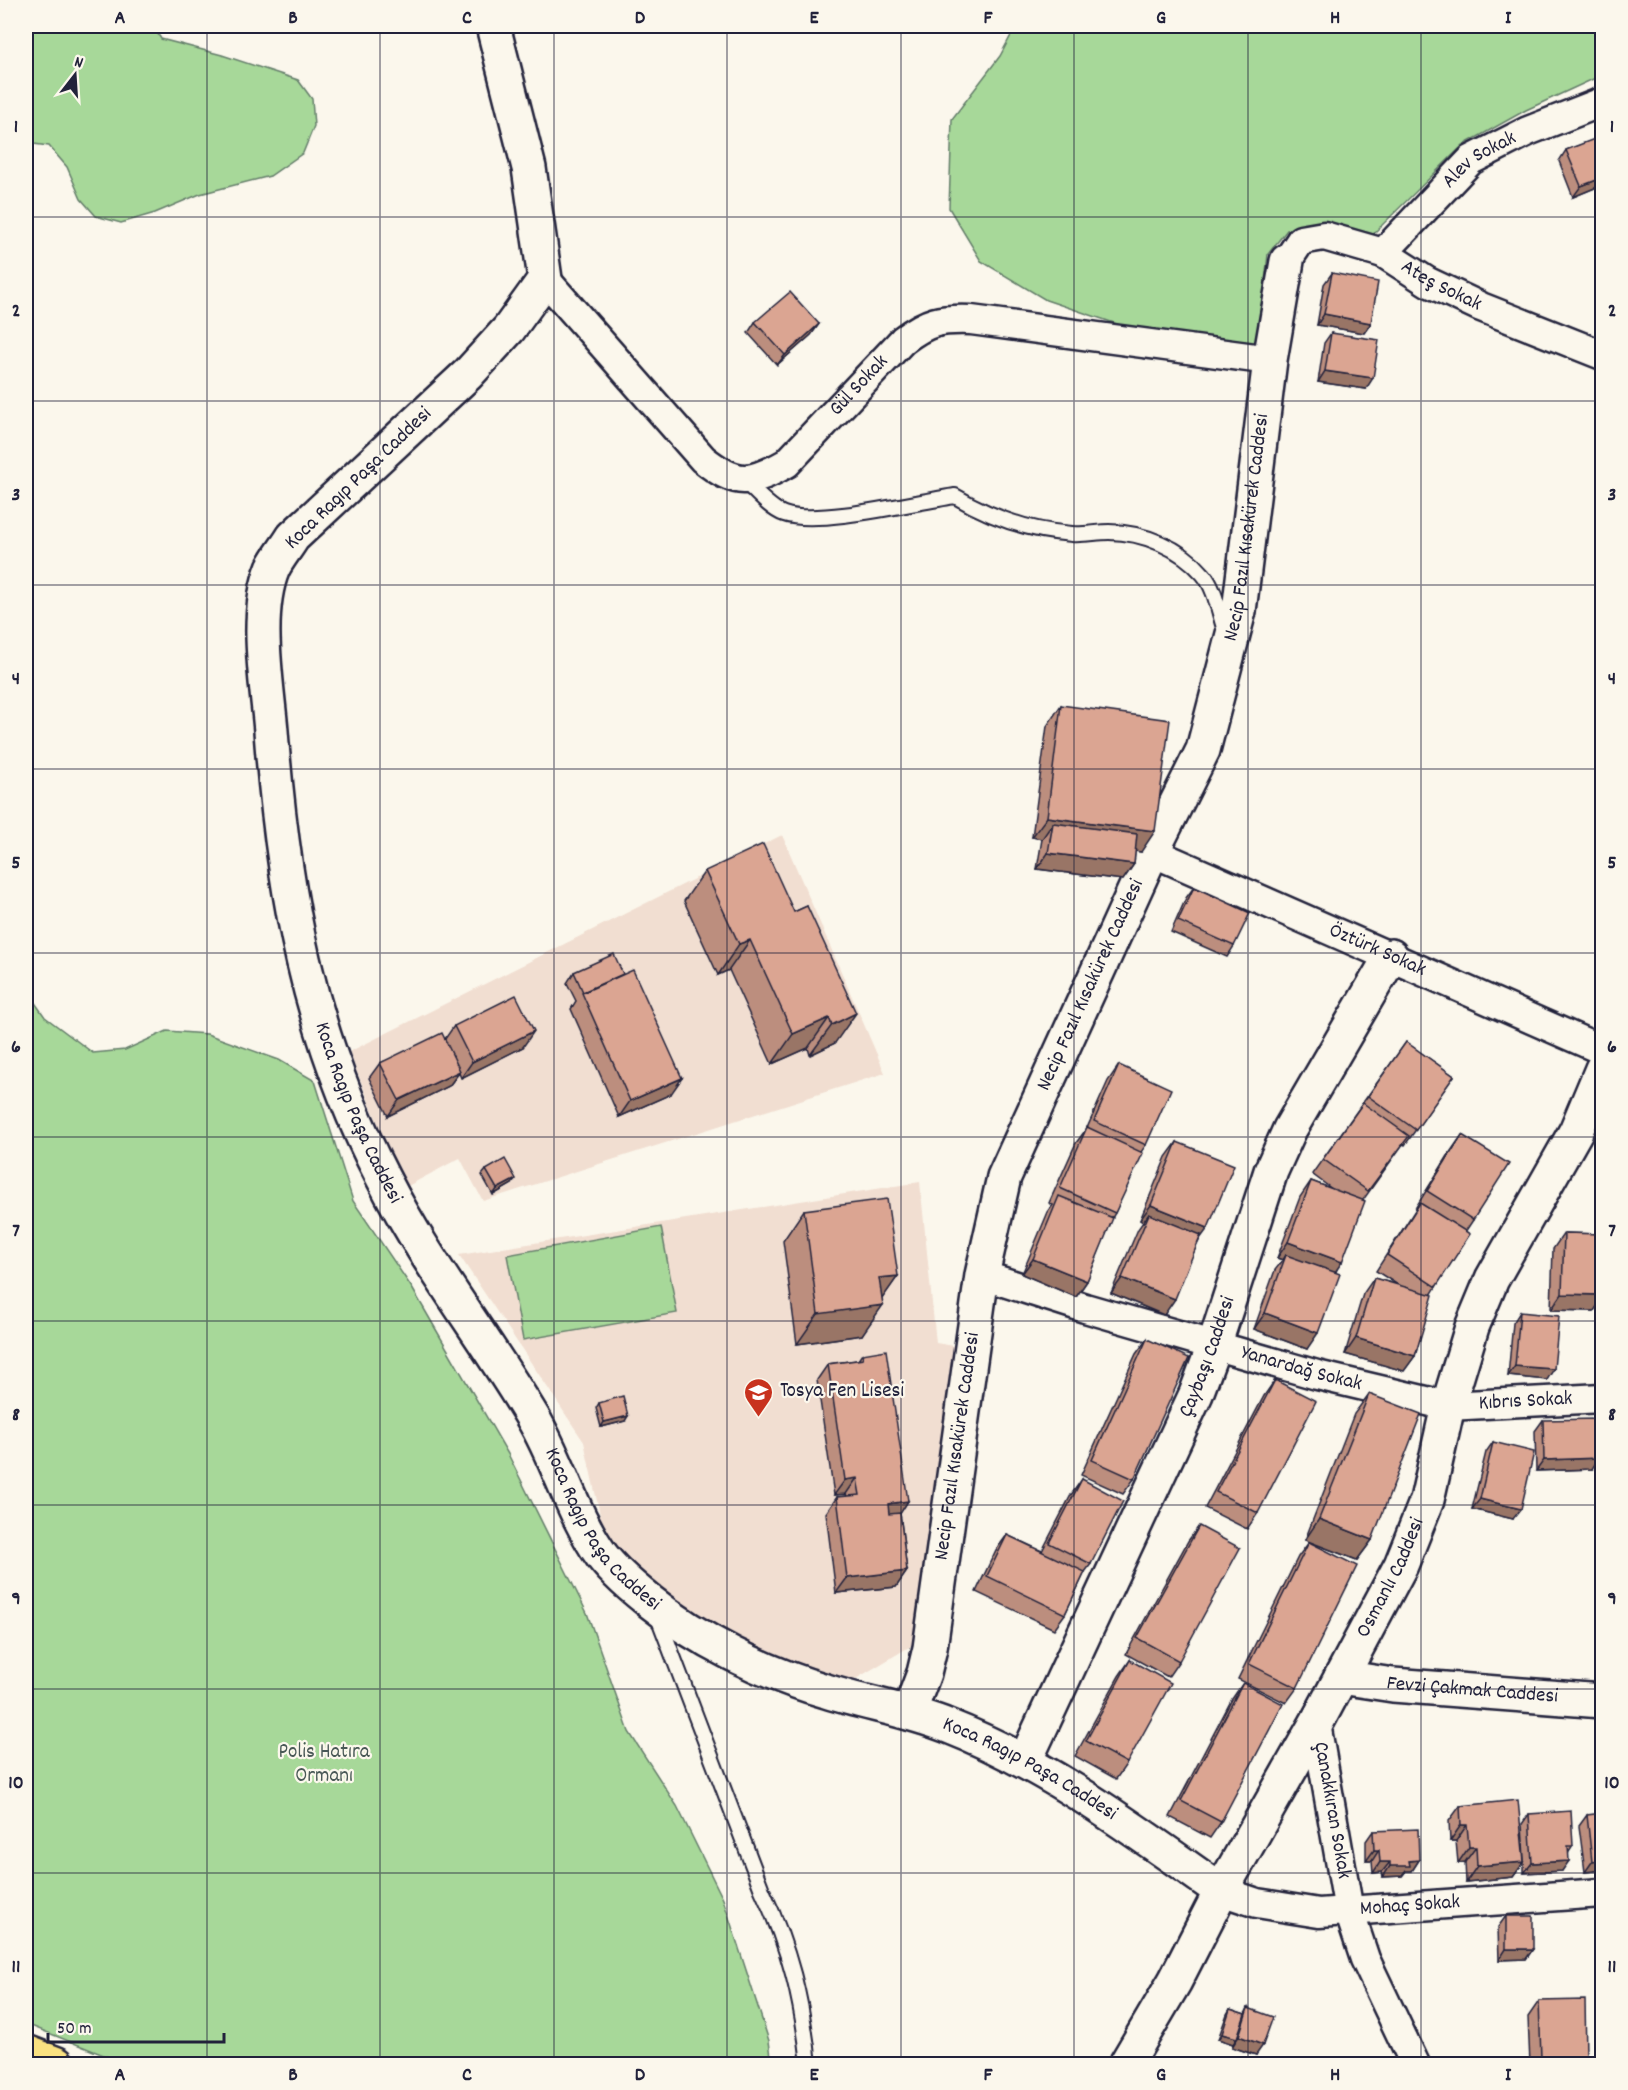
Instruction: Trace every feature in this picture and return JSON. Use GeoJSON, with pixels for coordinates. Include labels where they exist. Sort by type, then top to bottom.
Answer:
{"type":"FeatureCollection","features":[{"type":"Feature","properties":{"kind":"highway"},"geometry":{"type":"LineString","coordinates":[[26,2052],[57,2064]]}},
{"type":"Feature","properties":{"kind":"street"},"geometry":{"type":"LineString","coordinates":[[493,26],[529,168],[545,279],[703,459],[723,475],[742,480]]}},
{"type":"Feature","properties":{"kind":"street","name":"Alev Sokak"},"geometry":{"type":"LineString","coordinates":[[1383,253],[1471,160],[1528,131],[1602,102]]}},
{"type":"Feature","properties":{"kind":"street","name":"Ateş Sokak"},"geometry":{"type":"LineString","coordinates":[[1287,261],[1301,240],[1324,236],[1383,253],[1428,282],[1481,307],[1602,355]]}},
{"type":"Feature","properties":{"kind":"street","name":"Necip Fazıl Kısakürek Caddesi"},"geometry":{"type":"LineString","coordinates":[[909,1713],[924,1673],[930,1648],[982,1275],[1004,1177],[1152,852],[1203,750],[1239,611],[1270,360],[1287,261]]}},
{"type":"Feature","properties":{"kind":"street","name":"Koca Ragıp Paşa Caddesi"},"geometry":{"type":"LineString","coordinates":[[545,279],[509,329],[468,374],[293,537],[273,568],[266,600],[264,641],[278,826],[293,918],[315,1014],[370,1151],[427,1258],[535,1422],[573,1505],[598,1548],[624,1579],[653,1604],[697,1633],[779,1675],[824,1691],[909,1713],[945,1725],[1024,1761],[1115,1817],[1221,1891]]}},
{"type":"Feature","properties":{"kind":"street","name":"Gül Sokak"},"geometry":{"type":"LineString","coordinates":[[742,480],[765,475],[787,463],[903,340],[925,323],[945,319],[971,320],[1270,360]]}},
{"type":"Feature","properties":{"kind":"street","name":"Öztürk Sokak"},"geometry":{"type":"LineString","coordinates":[[1152,852],[1602,1050]]}},
{"type":"Feature","properties":{"kind":"street","name":"Çaybaşı Caddesi"},"geometry":{"type":"LineString","coordinates":[[1024,1761],[1169,1453],[1215,1346],[1276,1161],[1290,1129],[1391,956]]}},
{"type":"Feature","properties":{"kind":"street","name":"Osmanlı Caddesi"},"geometry":{"type":"LineString","coordinates":[[1126,2064],[1175,1981],[1221,1891],[1316,1724],[1401,1565],[1417,1530],[1429,1490],[1448,1407],[1472,1327],[1492,1279],[1571,1139],[1602,1069]]}},
{"type":"Feature","properties":{"kind":"street","name":"Yanardağ Sokak"},"geometry":{"type":"LineString","coordinates":[[982,1275],[1317,1375],[1448,1407]]}},
{"type":"Feature","properties":{"kind":"street","name":"Kıbrıs Sokak"},"geometry":{"type":"LineString","coordinates":[[1448,1407],[1602,1398]]}},
{"type":"Feature","properties":{"kind":"street","name":"Fevzi Çakmak Caddesi"},"geometry":{"type":"LineString","coordinates":[[1341,1677],[1393,1685],[1602,1701]]}},
{"type":"Feature","properties":{"kind":"street","name":"Çanakkıran Sokak"},"geometry":{"type":"LineString","coordinates":[[1316,1724],[1349,1911],[1365,1959],[1415,2064]]}},
{"type":"Feature","properties":{"kind":"street","name":"Mohaç Sokak"},"geometry":{"type":"LineString","coordinates":[[1221,1891],[1288,1910],[1319,1913],[1602,1893]]}},
{"type":"Feature","properties":{"kind":"lane"},"geometry":{"type":"LineString","coordinates":[[742,480],[782,513],[802,518],[869,511],[955,496],[983,513],[1044,530],[1073,534],[1110,532],[1146,537],[1187,558],[1204,575],[1213,591],[1230,646]]}},
{"type":"Feature","properties":{"kind":"lane"},"geometry":{"type":"LineString","coordinates":[[653,1604],[762,1890],[784,1938],[796,1980],[809,2064]]}},
{"type":"Feature","properties":{"kind":"shaded area"},"geometry":{"type":"Polygon","coordinates":[[[782,835],[885,1073],[483,1201],[460,1158],[404,1188],[349,1052],[782,835]]]}},
{"type":"Feature","properties":{"kind":"shaded area","name":"Tosya Fen Lisesi"},"geometry":{"type":"Polygon","coordinates":[[[920,1182],[936,1343],[960,1347],[921,1640],[854,1680],[831,1681],[730,1634],[636,1573],[606,1542],[584,1442],[459,1255],[920,1182]]]}},
{"type":"Feature","properties":{"kind":"green space"},"geometry":{"type":"Polygon","coordinates":[[[26,26],[153,26],[161,39],[222,55],[298,80],[312,99],[314,126],[303,153],[270,176],[200,194],[155,213],[121,223],[96,216],[81,199],[67,167],[49,146],[26,143],[26,26]]]}},
{"type":"Feature","properties":{"kind":"green space"},"geometry":{"type":"Polygon","coordinates":[[[1016,26],[1602,26],[1602,75],[1526,110],[1463,145],[1370,237],[1323,223],[1287,230],[1268,254],[1258,344],[1126,327],[1046,300],[981,261],[949,208],[952,119],[1000,56],[1016,26]]]}},
{"type":"Feature","properties":{"kind":"green space","name":"Polis Hatıra Ormanı"},"geometry":{"type":"Polygon","coordinates":[[[26,990],[45,1017],[93,1053],[125,1050],[167,1031],[207,1034],[279,1060],[315,1081],[353,1201],[412,1288],[508,1454],[587,1613],[629,1732],[677,1806],[723,1899],[769,2041],[772,2064],[126,2064],[26,2024],[26,990]]]}},
{"type":"Feature","properties":{"kind":"green space"},"geometry":{"type":"Polygon","coordinates":[[[661,1227],[677,1313],[523,1340],[507,1255],[661,1227]]]}},
{"type":"Feature","properties":{"kind":"building"},"geometry":{"type":"Polygon","coordinates":[[[1602,136],[1602,178],[1581,186],[1566,150],[1602,136]]]}},
{"type":"Feature","properties":{"kind":"building"},"geometry":{"type":"Polygon","coordinates":[[[1332,273],[1378,282],[1371,323],[1324,314],[1332,273]]]}},
{"type":"Feature","properties":{"kind":"building"},"geometry":{"type":"Polygon","coordinates":[[[790,292],[819,324],[785,355],[755,322],[790,292]]]}},
{"type":"Feature","properties":{"kind":"building"},"geometry":{"type":"Polygon","coordinates":[[[1331,333],[1379,340],[1373,378],[1325,371],[1331,333]]]}},
{"type":"Feature","properties":{"kind":"building"},"geometry":{"type":"Polygon","coordinates":[[[1061,705],[1170,720],[1155,831],[1047,817],[1061,705]]]}},
{"type":"Feature","properties":{"kind":"building"},"geometry":{"type":"Polygon","coordinates":[[[1053,823],[1137,834],[1134,864],[1048,853],[1053,823]]]}},
{"type":"Feature","properties":{"kind":"building"},"geometry":{"type":"Polygon","coordinates":[[[763,844],[794,912],[807,906],[856,1013],[832,1025],[829,1018],[793,1034],[750,940],[739,944],[705,871],[763,844]]]}},
{"type":"Feature","properties":{"kind":"building"},"geometry":{"type":"Polygon","coordinates":[[[1194,887],[1250,913],[1234,946],[1178,921],[1194,887]]]}},
{"type":"Feature","properties":{"kind":"building"},"geometry":{"type":"Polygon","coordinates":[[[614,954],[623,974],[583,992],[574,972],[614,954]]]}},
{"type":"Feature","properties":{"kind":"building"},"geometry":{"type":"Polygon","coordinates":[[[633,970],[682,1078],[630,1101],[582,993],[633,970]]]}},
{"type":"Feature","properties":{"kind":"building"},"geometry":{"type":"Polygon","coordinates":[[[516,995],[534,1031],[472,1062],[454,1026],[516,995]]]}},
{"type":"Feature","properties":{"kind":"building"},"geometry":{"type":"Polygon","coordinates":[[[442,1033],[460,1071],[399,1100],[380,1063],[442,1033]]]}},
{"type":"Feature","properties":{"kind":"building"},"geometry":{"type":"Polygon","coordinates":[[[1406,1042],[1454,1076],[1416,1130],[1368,1096],[1406,1042]]]}},
{"type":"Feature","properties":{"kind":"building"},"geometry":{"type":"Polygon","coordinates":[[[1119,1065],[1171,1089],[1146,1145],[1094,1121],[1119,1065]]]}},
{"type":"Feature","properties":{"kind":"building"},"geometry":{"type":"Polygon","coordinates":[[[1363,1103],[1409,1136],[1368,1191],[1323,1159],[1363,1103]]]}},
{"type":"Feature","properties":{"kind":"building"},"geometry":{"type":"Polygon","coordinates":[[[1087,1127],[1143,1153],[1115,1213],[1060,1188],[1087,1127]]]}},
{"type":"Feature","properties":{"kind":"building"},"geometry":{"type":"Polygon","coordinates":[[[1462,1135],[1509,1164],[1473,1220],[1427,1191],[1462,1135]]]}},
{"type":"Feature","properties":{"kind":"building"},"geometry":{"type":"Polygon","coordinates":[[[1177,1142],[1234,1165],[1208,1228],[1151,1205],[1177,1142]]]}},
{"type":"Feature","properties":{"kind":"building"},"geometry":{"type":"Polygon","coordinates":[[[505,1159],[516,1179],[497,1189],[486,1170],[505,1159]]]}},
{"type":"Feature","properties":{"kind":"building"},"geometry":{"type":"Polygon","coordinates":[[[1311,1181],[1365,1201],[1342,1262],[1288,1242],[1311,1181]]]}},
{"type":"Feature","properties":{"kind":"building"},"geometry":{"type":"Polygon","coordinates":[[[1059,1196],[1113,1218],[1087,1281],[1033,1259],[1059,1196]]]}},
{"type":"Feature","properties":{"kind":"building"},"geometry":{"type":"Polygon","coordinates":[[[887,1199],[898,1276],[879,1278],[883,1305],[818,1314],[804,1210],[887,1199]]]}},
{"type":"Feature","properties":{"kind":"building"},"geometry":{"type":"Polygon","coordinates":[[[1420,1203],[1470,1234],[1436,1287],[1387,1255],[1420,1203]]]}},
{"type":"Feature","properties":{"kind":"building"},"geometry":{"type":"Polygon","coordinates":[[[1149,1214],[1201,1235],[1175,1299],[1122,1278],[1149,1214]]]}},
{"type":"Feature","properties":{"kind":"building"},"geometry":{"type":"Polygon","coordinates":[[[1564,1233],[1602,1234],[1602,1295],[1562,1294],[1564,1233]]]}},
{"type":"Feature","properties":{"kind":"building"},"geometry":{"type":"Polygon","coordinates":[[[1286,1255],[1340,1274],[1318,1333],[1265,1313],[1286,1255]]]}},
{"type":"Feature","properties":{"kind":"building"},"geometry":{"type":"Polygon","coordinates":[[[1374,1278],[1433,1295],[1415,1356],[1356,1338],[1374,1278]]]}},
{"type":"Feature","properties":{"kind":"building"},"geometry":{"type":"Polygon","coordinates":[[[1520,1312],[1559,1316],[1554,1369],[1515,1366],[1520,1312]]]}},
{"type":"Feature","properties":{"kind":"building"},"geometry":{"type":"Polygon","coordinates":[[[1147,1339],[1189,1358],[1134,1479],[1092,1460],[1147,1339]]]}},
{"type":"Feature","properties":{"kind":"building"},"geometry":{"type":"Polygon","coordinates":[[[886,1350],[908,1501],[888,1504],[889,1514],[900,1513],[907,1571],[847,1578],[837,1497],[860,1495],[857,1478],[845,1480],[828,1364],[863,1359],[862,1354],[886,1350]]]}},
{"type":"Feature","properties":{"kind":"building"},"geometry":{"type":"Polygon","coordinates":[[[1275,1380],[1316,1401],[1258,1513],[1216,1492],[1275,1380]]]}},
{"type":"Feature","properties":{"kind":"building"},"geometry":{"type":"Polygon","coordinates":[[[1369,1394],[1421,1414],[1372,1540],[1319,1519],[1369,1394]]]}},
{"type":"Feature","properties":{"kind":"building"},"geometry":{"type":"Polygon","coordinates":[[[623,1396],[628,1416],[604,1422],[599,1403],[623,1396]]]}},
{"type":"Feature","properties":{"kind":"building"},"geometry":{"type":"Polygon","coordinates":[[[1598,1419],[1599,1458],[1544,1460],[1543,1420],[1598,1419]]]}},
{"type":"Feature","properties":{"kind":"building"},"geometry":{"type":"Polygon","coordinates":[[[1493,1442],[1534,1452],[1521,1509],[1480,1499],[1493,1442]]]}},
{"type":"Feature","properties":{"kind":"building"},"geometry":{"type":"Polygon","coordinates":[[[1082,1479],[1123,1501],[1091,1564],[1049,1543],[1082,1479]]]}},
{"type":"Feature","properties":{"kind":"building"},"geometry":{"type":"Polygon","coordinates":[[[1199,1526],[1240,1548],[1179,1661],[1137,1638],[1199,1526]]]}},
{"type":"Feature","properties":{"kind":"building"},"geometry":{"type":"Polygon","coordinates":[[[1007,1535],[1085,1572],[1065,1614],[987,1576],[1007,1535]]]}},
{"type":"Feature","properties":{"kind":"building"},"geometry":{"type":"Polygon","coordinates":[[[1309,1542],[1357,1566],[1297,1688],[1249,1664],[1309,1542]]]}},
{"type":"Feature","properties":{"kind":"building"},"geometry":{"type":"Polygon","coordinates":[[[1130,1660],[1171,1683],[1127,1763],[1086,1741],[1130,1660]]]}},
{"type":"Feature","properties":{"kind":"building"},"geometry":{"type":"Polygon","coordinates":[[[1243,1683],[1283,1704],[1221,1822],[1181,1801],[1243,1683]]]}},
{"type":"Feature","properties":{"kind":"building"},"geometry":{"type":"Polygon","coordinates":[[[1518,1800],[1524,1862],[1477,1866],[1476,1847],[1469,1847],[1467,1825],[1461,1825],[1460,1806],[1518,1800]]]}},
{"type":"Feature","properties":{"kind":"building"},"geometry":{"type":"Polygon","coordinates":[[[1571,1811],[1573,1846],[1568,1846],[1569,1861],[1532,1863],[1529,1814],[1571,1811]]]}},
{"type":"Feature","properties":{"kind":"building"},"geometry":{"type":"Polygon","coordinates":[[[1602,1813],[1602,1860],[1592,1862],[1587,1815],[1602,1813]]]}},
{"type":"Feature","properties":{"kind":"building"},"geometry":{"type":"Polygon","coordinates":[[[1418,1829],[1419,1860],[1409,1861],[1410,1866],[1390,1866],[1390,1862],[1380,1862],[1379,1850],[1374,1850],[1373,1831],[1418,1829]]]}},
{"type":"Feature","properties":{"kind":"building"},"geometry":{"type":"Polygon","coordinates":[[[1506,1916],[1533,1916],[1533,1949],[1506,1949],[1506,1916]]]}},
{"type":"Feature","properties":{"kind":"building"},"geometry":{"type":"Polygon","coordinates":[[[1585,2000],[1586,2057],[1541,2058],[1539,2001],[1585,2000]]]}},
{"type":"Feature","properties":{"kind":"building"},"geometry":{"type":"Polygon","coordinates":[[[1248,2008],[1273,2017],[1263,2045],[1239,2036],[1248,2008]]]}},
{"type":"Feature","properties":{"kind":"building"},"geometry":{"type":"Polygon","coordinates":[[[1230,2009],[1245,2014],[1237,2038],[1222,2034],[1230,2009]]]}},
{"type":"Feature","properties":{"kind":"place","name":"Tosya Fen Lisesi"},"geometry":{"type":"Point","coordinates":[759,1418]}}]}
